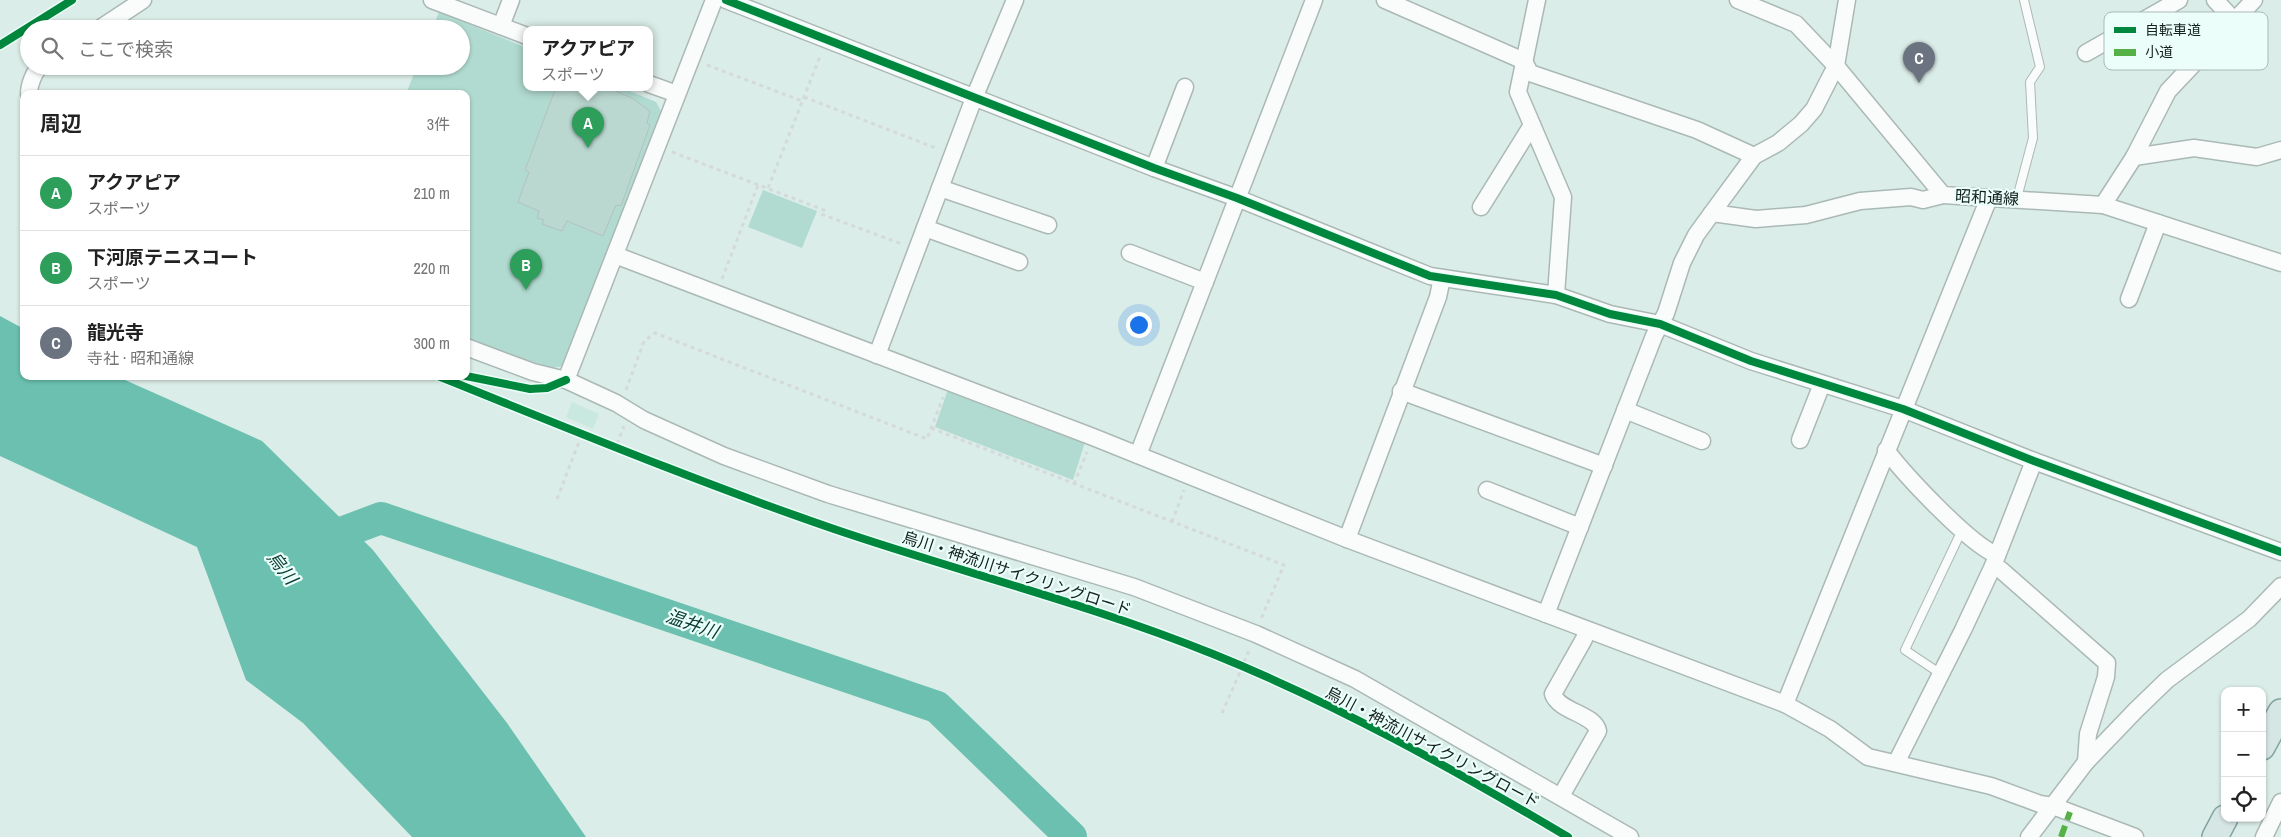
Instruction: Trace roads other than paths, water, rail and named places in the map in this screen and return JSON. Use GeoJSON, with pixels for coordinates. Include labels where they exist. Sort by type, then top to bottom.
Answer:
{"type":"FeatureCollection","features":[{"type":"Feature","properties":{"kind":"main road"},"geometry":{"type":"LineString","coordinates":[[2266,740],[2281,712]]}},
{"type":"Feature","properties":{"kind":"main road"},"geometry":{"type":"LineString","coordinates":[[2215,837],[2223,822]]}},
{"type":"Feature","properties":{"kind":"street"},"geometry":{"type":"LineString","coordinates":[[113,20],[143,0]]}},
{"type":"Feature","properties":{"kind":"street"},"geometry":{"type":"LineString","coordinates":[[432,0],[523,34]]}},
{"type":"Feature","properties":{"kind":"street"},"geometry":{"type":"LineString","coordinates":[[501,26],[511,0]]}},
{"type":"Feature","properties":{"kind":"street"},"geometry":{"type":"LineString","coordinates":[[566,380],[714,0]]}},
{"type":"Feature","properties":{"kind":"street"},"geometry":{"type":"LineString","coordinates":[[726,0],[1154,168],[1237,198],[1430,276],[1556,296],[1610,314],[1660,324],[1751,361],[1903,409],[2034,461],[2281,552]]}},
{"type":"Feature","properties":{"kind":"street"},"geometry":{"type":"LineString","coordinates":[[877,355],[974,98],[1015,0]]}},
{"type":"Feature","properties":{"kind":"street"},"geometry":{"type":"LineString","coordinates":[[1138,455],[1314,0]]}},
{"type":"Feature","properties":{"kind":"street"},"geometry":{"type":"LineString","coordinates":[[1385,0],[1524,61],[1530,73],[1697,130],[1754,156]]}},
{"type":"Feature","properties":{"kind":"street"},"geometry":{"type":"LineString","coordinates":[[1537,0],[1518,92],[1563,197],[1556,296]]}},
{"type":"Feature","properties":{"kind":"street","name":"昭和通線"},"geometry":{"type":"LineString","coordinates":[[1738,0],[1796,24],[1836,66],[1943,195],[2017,198],[2103,205],[2281,263]]}},
{"type":"Feature","properties":{"kind":"street"},"geometry":{"type":"LineString","coordinates":[[1546,614],[1666,313],[1682,263],[1696,235],[1754,156],[1778,143],[1801,124],[1814,109],[1836,66],[1847,0]]}},
{"type":"Feature","properties":{"kind":"street"},"geometry":{"type":"LineString","coordinates":[[2158,12],[2179,0]]}},
{"type":"Feature","properties":{"kind":"street"},"geometry":{"type":"LineString","coordinates":[[2215,0],[2226,12]]}},
{"type":"Feature","properties":{"kind":"street"},"geometry":{"type":"LineString","coordinates":[[2242,12],[2254,0]]}},
{"type":"Feature","properties":{"kind":"street"},"geometry":{"type":"LineString","coordinates":[[2086,53],[2104,43]]}},
{"type":"Feature","properties":{"kind":"street"},"geometry":{"type":"LineString","coordinates":[[2103,205],[2134,158],[2168,91],[2188,70]]}},
{"type":"Feature","properties":{"kind":"street"},"geometry":{"type":"LineString","coordinates":[[29,90],[35,75]]}},
{"type":"Feature","properties":{"kind":"street"},"geometry":{"type":"LineString","coordinates":[[653,85],[677,94]]}},
{"type":"Feature","properties":{"kind":"street"},"geometry":{"type":"LineString","coordinates":[[1154,168],[1184,87]]}},
{"type":"Feature","properties":{"kind":"street"},"geometry":{"type":"LineString","coordinates":[[1482,207],[1532,125]]}},
{"type":"Feature","properties":{"kind":"street"},"geometry":{"type":"LineString","coordinates":[[2134,158],[2194,148],[2257,157],[2281,150]]}},
{"type":"Feature","properties":{"kind":"street"},"geometry":{"type":"LineString","coordinates":[[940,188],[1048,225]]}},
{"type":"Feature","properties":{"kind":"street"},"geometry":{"type":"LineString","coordinates":[[1712,213],[1756,220],[1806,215],[1860,200],[1910,197],[1923,200],[1943,195]]}},
{"type":"Feature","properties":{"kind":"street"},"geometry":{"type":"LineString","coordinates":[[1785,704],[1989,198]]}},
{"type":"Feature","properties":{"kind":"street"},"geometry":{"type":"LineString","coordinates":[[2129,299],[2158,223]]}},
{"type":"Feature","properties":{"kind":"street"},"geometry":{"type":"LineString","coordinates":[[925,228],[1019,262]]}},
{"type":"Feature","properties":{"kind":"street"},"geometry":{"type":"LineString","coordinates":[[1130,253],[1205,282]]}},
{"type":"Feature","properties":{"kind":"street"},"geometry":{"type":"LineString","coordinates":[[614,255],[1093,437],[1347,539],[1785,704],[1830,729],[1868,757],[1991,786],[2040,804],[2053,806],[2134,837]]}},
{"type":"Feature","properties":{"kind":"street"},"geometry":{"type":"LineString","coordinates":[[1347,539],[1401,391],[1438,298],[1442,278]]}},
{"type":"Feature","properties":{"kind":"street"},"geometry":{"type":"LineString","coordinates":[[470,348],[533,372],[566,380],[621,406],[644,420],[724,456],[820,491],[1134,588],[1256,634],[1354,679],[1630,837]]}},
{"type":"Feature","properties":{"kind":"street"},"geometry":{"type":"LineString","coordinates":[[1800,440],[1822,384]]}},
{"type":"Feature","properties":{"kind":"street"},"geometry":{"type":"LineString","coordinates":[[1401,391],[1604,466]]}},
{"type":"Feature","properties":{"kind":"street"},"geometry":{"type":"LineString","coordinates":[[1626,410],[1702,441]]}},
{"type":"Feature","properties":{"kind":"street"},"geometry":{"type":"LineString","coordinates":[[1886,450],[1962,530],[1987,552],[2001,570],[2107,663],[2106,678],[2088,734],[2086,762]]}},
{"type":"Feature","properties":{"kind":"street"},"geometry":{"type":"LineString","coordinates":[[1896,763],[1942,674],[1995,561],[2034,461]]}},
{"type":"Feature","properties":{"kind":"street"},"geometry":{"type":"LineString","coordinates":[[1487,490],[1580,527]]}},
{"type":"Feature","properties":{"kind":"street"},"geometry":{"type":"LineString","coordinates":[[2029,837],[2086,762],[2110,736],[2167,680],[2249,619],[2281,586]]}},
{"type":"Feature","properties":{"kind":"street"},"geometry":{"type":"LineString","coordinates":[[1561,796],[1598,731],[1594,723],[1555,700],[1553,694],[1584,639],[1587,630]]}},
{"type":"Feature","properties":{"kind":"street"},"geometry":{"type":"LineString","coordinates":[[2264,837],[2281,802]]}},
{"type":"Feature","properties":{"kind":"lane"},"geometry":{"type":"LineString","coordinates":[[2017,198],[2033,138],[2030,82],[2040,67],[2024,0]]}},
{"type":"Feature","properties":{"kind":"lane"},"geometry":{"type":"LineString","coordinates":[[1942,674],[1905,650],[1962,530]]}},
{"type":"Feature","properties":{"kind":"water","name":"烏川"},"geometry":{"type":"Polygon","coordinates":[[[0,316],[20,327],[20,380],[125,380],[262,441],[373,550],[507,723],[586,837],[412,837],[303,723],[246,680],[197,547],[0,456],[0,316]]]}},
{"type":"Feature","properties":{"kind":"waterway","name":"温井川"},"geometry":{"type":"LineString","coordinates":[[309,545],[381,518],[937,707],[1071,837]]}},
{"type":"Feature","properties":{"kind":"place","name":"龍光寺"},"geometry":{"type":"Point","coordinates":[1919,83]}},
{"type":"Feature","properties":{"kind":"place","name":"アクアピア"},"geometry":{"type":"Point","coordinates":[588,148]}},
{"type":"Feature","properties":{"kind":"place","name":"下河原テニスコート"},"geometry":{"type":"Point","coordinates":[526,290]}}]}
